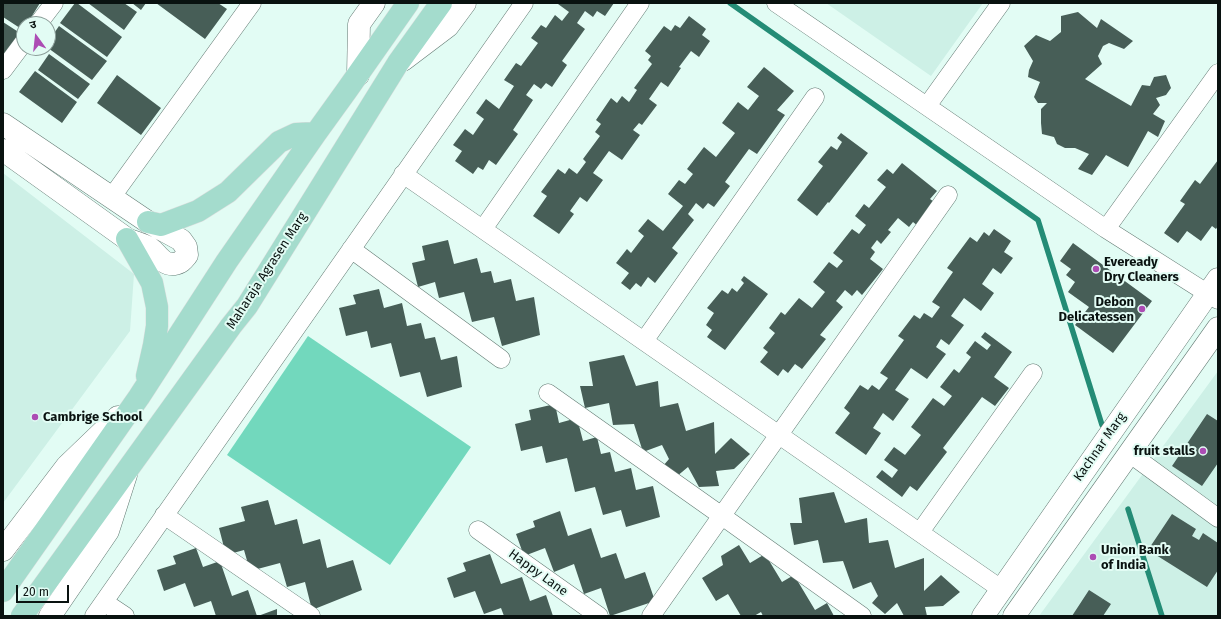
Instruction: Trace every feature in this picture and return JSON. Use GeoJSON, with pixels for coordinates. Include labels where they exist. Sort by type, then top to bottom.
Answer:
{"type":"FeatureCollection","features":[{"type":"Feature","properties":{"kind":"main road"},"geometry":{"type":"LineString","coordinates":[[3,591],[142,393],[227,262],[408,3]]}},
{"type":"Feature","properties":{"kind":"main road","name":"Maharaja Agrasen Marg"},"geometry":{"type":"LineString","coordinates":[[22,616],[247,306],[398,63],[441,3]]}},
{"type":"Feature","properties":{"kind":"main road"},"geometry":{"type":"LineString","coordinates":[[148,222],[161,224],[198,211],[228,192],[279,142],[296,134],[316,133]]}},
{"type":"Feature","properties":{"kind":"main road"},"geometry":{"type":"LineString","coordinates":[[127,240],[152,284],[157,307],[154,345],[142,393]]}},
{"type":"Feature","properties":{"kind":"street"},"geometry":{"type":"LineString","coordinates":[[44,16],[54,3]]}},
{"type":"Feature","properties":{"kind":"street"},"geometry":{"type":"LineString","coordinates":[[111,198],[252,3]]}},
{"type":"Feature","properties":{"kind":"street"},"geometry":{"type":"LineString","coordinates":[[358,75],[359,24],[374,3]]}},
{"type":"Feature","properties":{"kind":"street"},"geometry":{"type":"LineString","coordinates":[[398,63],[448,26],[466,3]]}},
{"type":"Feature","properties":{"kind":"street"},"geometry":{"type":"LineString","coordinates":[[125,616],[99,609],[524,3]]}},
{"type":"Feature","properties":{"kind":"street"},"geometry":{"type":"LineString","coordinates":[[483,229],[640,3]]}},
{"type":"Feature","properties":{"kind":"street"},"geometry":{"type":"LineString","coordinates":[[776,3],[1106,229],[1215,291]]}},
{"type":"Feature","properties":{"kind":"street"},"geometry":{"type":"LineString","coordinates":[[927,106],[1001,3]]}},
{"type":"Feature","properties":{"kind":"street"},"geometry":{"type":"LineString","coordinates":[[3,70],[16,53]]}},
{"type":"Feature","properties":{"kind":"street"},"geometry":{"type":"LineString","coordinates":[[1106,229],[1218,73]]}},
{"type":"Feature","properties":{"kind":"street"},"geometry":{"type":"LineString","coordinates":[[644,341],[815,97]]}},
{"type":"Feature","properties":{"kind":"street"},"geometry":{"type":"LineString","coordinates":[[3,124],[111,198],[148,222],[181,240],[186,247],[187,255],[184,260],[179,263],[170,264],[162,261],[150,248],[127,240],[3,150]]}},
{"type":"Feature","properties":{"kind":"street"},"geometry":{"type":"LineString","coordinates":[[403,174],[1001,589]]}},
{"type":"Feature","properties":{"kind":"street"},"geometry":{"type":"LineString","coordinates":[[651,616],[948,195]]}},
{"type":"Feature","properties":{"kind":"street"},"geometry":{"type":"LineString","coordinates":[[351,250],[501,359]]}},
{"type":"Feature","properties":{"kind":"street","name":"Kachnar Marg"},"geometry":{"type":"LineString","coordinates":[[983,616],[1215,291]]}},
{"type":"Feature","properties":{"kind":"street","name":"Kachnar Marg"},"geometry":{"type":"LineString","coordinates":[[1014,616],[1218,328]]}},
{"type":"Feature","properties":{"kind":"street"},"geometry":{"type":"LineString","coordinates":[[920,532],[1033,373]]}},
{"type":"Feature","properties":{"kind":"street"},"geometry":{"type":"LineString","coordinates":[[3,550],[67,466],[142,393]]}},
{"type":"Feature","properties":{"kind":"street"},"geometry":{"type":"LineString","coordinates":[[548,393],[862,616]]}},
{"type":"Feature","properties":{"kind":"street"},"geometry":{"type":"LineString","coordinates":[[1130,452],[1218,518]]}},
{"type":"Feature","properties":{"kind":"street"},"geometry":{"type":"LineString","coordinates":[[50,616],[108,531],[126,474]]}},
{"type":"Feature","properties":{"kind":"street"},"geometry":{"type":"LineString","coordinates":[[164,516],[311,616]]}},
{"type":"Feature","properties":{"kind":"street","name":"Happy Lane"},"geometry":{"type":"LineString","coordinates":[[478,530],[599,616]]}},
{"type":"Feature","properties":{"kind":"shaded area"},"geometry":{"type":"Polygon","coordinates":[[[826,3],[983,3],[931,76],[826,3]]]}},
{"type":"Feature","properties":{"kind":"shaded area","name":"Cambrige School"},"geometry":{"type":"Polygon","coordinates":[[[3,173],[134,274],[130,331],[3,503],[3,173]]]}},
{"type":"Feature","properties":{"kind":"shaded area"},"geometry":{"type":"Polygon","coordinates":[[[1218,371],[1218,616],[1039,616],[1218,371]]]}},
{"type":"Feature","properties":{"kind":"green space"},"geometry":{"type":"Polygon","coordinates":[[[308,336],[471,447],[390,565],[227,455],[308,336]]]}},
{"type":"Feature","properties":{"kind":"building"},"geometry":{"type":"Polygon","coordinates":[[[4,3],[40,3],[32,16],[16,16],[16,25],[3,17],[4,3]]]}},
{"type":"Feature","properties":{"kind":"building"},"geometry":{"type":"Polygon","coordinates":[[[75,3],[122,37],[107,57],[60,23],[75,3]]]}},
{"type":"Feature","properties":{"kind":"building"},"geometry":{"type":"Polygon","coordinates":[[[88,3],[124,3],[137,12],[124,30],[88,3]]]}},
{"type":"Feature","properties":{"kind":"building"},"geometry":{"type":"Polygon","coordinates":[[[132,3],[146,3],[141,10],[132,3]]]}},
{"type":"Feature","properties":{"kind":"building"},"geometry":{"type":"Polygon","coordinates":[[[156,3],[218,3],[227,9],[205,39],[156,3]]]}},
{"type":"Feature","properties":{"kind":"building"},"geometry":{"type":"Polygon","coordinates":[[[558,3],[614,3],[605,16],[597,11],[593,17],[585,11],[577,23],[585,29],[562,61],[567,65],[552,87],[546,83],[541,89],[534,84],[526,95],[533,100],[513,130],[518,134],[496,165],[489,160],[483,170],[478,167],[473,174],[455,161],[462,151],[453,145],[465,129],[473,135],[484,119],[476,113],[486,99],[499,109],[514,86],[504,80],[516,63],[521,66],[538,43],[531,38],[541,25],[546,28],[555,15],[562,21],[569,12],[558,3]]]}},
{"type":"Feature","properties":{"kind":"building"},"geometry":{"type":"Polygon","coordinates":[[[1078,12],[1097,28],[1101,19],[1133,41],[1124,49],[1109,43],[1103,46],[1098,56],[1102,64],[1085,79],[1131,106],[1142,85],[1150,86],[1154,77],[1166,75],[1171,88],[1166,95],[1156,98],[1160,105],[1153,114],[1165,121],[1158,137],[1148,131],[1128,167],[1106,155],[1092,175],[1078,169],[1089,154],[1075,148],[1065,148],[1057,144],[1054,137],[1042,134],[1041,109],[1047,103],[1038,103],[1034,97],[1040,82],[1028,77],[1033,61],[1024,46],[1036,35],[1050,41],[1061,32],[1061,16],[1078,12]]]}},
{"type":"Feature","properties":{"kind":"building"},"geometry":{"type":"Polygon","coordinates":[[[689,16],[706,29],[702,35],[710,41],[699,57],[691,51],[679,67],[681,68],[668,87],[661,82],[649,99],[657,105],[642,125],[639,123],[633,130],[640,135],[622,160],[609,151],[593,173],[603,180],[587,202],[580,197],[570,211],[574,214],[559,234],[533,216],[547,196],[541,192],[558,169],[565,174],[569,168],[577,174],[586,162],[583,159],[600,136],[595,132],[601,124],[596,120],[611,98],[617,103],[622,96],[629,102],[637,90],[634,88],[652,64],[648,60],[651,56],[645,51],[664,26],[671,31],[675,25],[680,28],[689,16]]]}},
{"type":"Feature","properties":{"kind":"building"},"geometry":{"type":"Polygon","coordinates":[[[3,22],[16,30],[16,39],[3,59],[3,22]]]}},
{"type":"Feature","properties":{"kind":"building"},"geometry":{"type":"Polygon","coordinates":[[[59,26],[107,61],[92,80],[56,54],[56,30],[59,26]]]}},
{"type":"Feature","properties":{"kind":"building"},"geometry":{"type":"Polygon","coordinates":[[[48,56],[52,56],[90,84],[78,99],[38,70],[48,56]]]}},
{"type":"Feature","properties":{"kind":"building"},"geometry":{"type":"Polygon","coordinates":[[[764,67],[794,91],[777,110],[785,115],[757,154],[749,149],[725,182],[730,186],[714,207],[708,203],[703,209],[696,203],[688,214],[694,220],[672,248],[678,253],[655,283],[648,277],[641,287],[636,283],[630,290],[621,283],[629,273],[616,263],[627,249],[631,253],[644,236],[638,231],[648,219],[663,231],[683,206],[668,194],[679,180],[685,184],[693,174],[687,169],[704,147],[716,157],[735,133],[722,123],[738,102],[748,110],[759,96],[747,87],[764,67]]]}},
{"type":"Feature","properties":{"kind":"building"},"geometry":{"type":"Polygon","coordinates":[[[35,71],[77,102],[62,123],[19,92],[35,71]]]}},
{"type":"Feature","properties":{"kind":"building"},"geometry":{"type":"Polygon","coordinates":[[[117,75],[161,108],[141,135],[97,103],[117,75]]]}},
{"type":"Feature","properties":{"kind":"building"},"geometry":{"type":"Polygon","coordinates":[[[841,133],[868,153],[817,216],[797,200],[823,166],[818,162],[831,146],[837,150],[842,142],[837,138],[841,133]]]}},
{"type":"Feature","properties":{"kind":"building"},"geometry":{"type":"Polygon","coordinates":[[[1218,160],[1218,226],[1216,229],[1212,226],[1201,241],[1187,231],[1178,243],[1164,233],[1185,204],[1180,201],[1195,180],[1200,184],[1218,160]]]}},
{"type":"Feature","properties":{"kind":"building"},"geometry":{"type":"Polygon","coordinates":[[[902,163],[937,191],[930,199],[937,204],[919,227],[913,222],[909,227],[898,218],[888,230],[891,232],[881,244],[877,240],[871,248],[875,252],[870,259],[883,269],[862,295],[857,290],[852,296],[845,290],[836,301],[843,307],[820,335],[826,339],[802,369],[795,364],[788,373],[783,369],[778,376],[760,362],[768,352],[763,348],[775,333],[769,328],[781,312],[785,315],[799,298],[812,308],[825,292],[813,282],[829,262],[837,268],[843,261],[833,253],[852,229],[859,234],[866,225],[855,216],[864,204],[869,208],[886,187],[877,180],[887,169],[893,174],[902,163]]]}},
{"type":"Feature","properties":{"kind":"building"},"geometry":{"type":"Polygon","coordinates":[[[994,229],[1011,241],[1004,252],[1013,258],[1001,274],[993,268],[982,284],[994,293],[981,311],[964,298],[951,316],[964,325],[949,345],[941,339],[936,347],[946,354],[927,379],[911,368],[895,390],[909,399],[893,421],[883,413],[873,428],[881,433],[866,455],[835,433],[850,413],[844,408],[860,385],[868,390],[872,385],[879,390],[888,378],[880,373],[904,340],[898,336],[914,315],[920,319],[924,313],[932,318],[940,307],[932,302],[953,272],[947,268],[970,237],[977,242],[984,232],[989,236],[994,229]]]}},
{"type":"Feature","properties":{"kind":"building"},"geometry":{"type":"Polygon","coordinates":[[[448,240],[454,264],[477,258],[481,273],[491,271],[494,283],[511,279],[516,301],[534,297],[540,335],[502,346],[494,317],[472,322],[464,292],[439,298],[435,282],[418,287],[412,263],[425,260],[422,246],[448,240]]]}},
{"type":"Feature","properties":{"kind":"building"},"geometry":{"type":"Polygon","coordinates":[[[1073,243],[1152,301],[1113,353],[1075,325],[1089,307],[1068,292],[1075,282],[1066,275],[1071,269],[1060,261],[1073,243]]]}},
{"type":"Feature","properties":{"kind":"building"},"geometry":{"type":"Polygon","coordinates":[[[744,276],[768,294],[725,350],[707,337],[712,330],[706,325],[714,313],[707,308],[722,290],[728,294],[732,288],[737,292],[744,283],[741,280],[744,276]]]}},
{"type":"Feature","properties":{"kind":"building"},"geometry":{"type":"Polygon","coordinates":[[[379,289],[384,308],[402,303],[407,326],[421,323],[425,339],[435,337],[441,360],[457,356],[462,387],[427,397],[420,372],[400,377],[391,343],[371,348],[367,331],[346,336],[339,308],[356,304],[353,295],[379,289]]]}},
{"type":"Feature","properties":{"kind":"building"},"geometry":{"type":"Polygon","coordinates":[[[985,332],[1012,352],[994,377],[1009,388],[995,406],[982,397],[943,448],[947,452],[917,491],[910,486],[902,497],[876,477],[882,470],[892,478],[898,470],[884,460],[894,447],[905,455],[921,435],[911,427],[933,398],[944,406],[952,396],[940,387],[954,369],[959,373],[971,357],[966,353],[975,341],[987,350],[991,345],[981,337],[985,332]]]}},
{"type":"Feature","properties":{"kind":"building"},"geometry":{"type":"Polygon","coordinates":[[[624,355],[636,386],[658,381],[660,407],[678,403],[686,431],[714,422],[715,454],[731,438],[750,454],[734,469],[716,471],[719,486],[699,487],[688,467],[676,477],[663,466],[669,459],[662,445],[643,452],[634,424],[613,425],[609,403],[585,408],[580,386],[593,386],[589,362],[624,355]]]}},
{"type":"Feature","properties":{"kind":"building"},"geometry":{"type":"Polygon","coordinates":[[[555,404],[559,423],[577,418],[583,441],[597,437],[601,454],[610,452],[615,472],[631,468],[636,490],[653,486],[660,517],[626,527],[621,510],[603,515],[595,487],[575,492],[567,458],[546,463],[542,446],[521,451],[515,424],[531,420],[529,410],[555,404]]]}},
{"type":"Feature","properties":{"kind":"building"},"geometry":{"type":"Polygon","coordinates":[[[1207,414],[1218,421],[1218,463],[1202,486],[1172,466],[1207,414]]]}},
{"type":"Feature","properties":{"kind":"building"},"geometry":{"type":"Polygon","coordinates":[[[834,492],[845,523],[867,518],[869,543],[888,540],[895,568],[924,558],[924,591],[941,575],[960,592],[943,606],[925,607],[927,616],[904,616],[897,603],[885,614],[872,603],[878,596],[871,582],[853,589],[843,561],[823,563],[818,540],[794,545],[790,523],[802,523],[799,498],[834,492]]]}},
{"type":"Feature","properties":{"kind":"building"},"geometry":{"type":"Polygon","coordinates":[[[268,500],[275,525],[297,519],[303,544],[320,539],[327,568],[353,560],[362,590],[312,610],[305,582],[287,587],[280,563],[250,571],[244,550],[226,555],[219,528],[245,521],[241,507],[268,500]]]}},
{"type":"Feature","properties":{"kind":"building"},"geometry":{"type":"Polygon","coordinates":[[[560,511],[568,536],[591,528],[601,558],[616,553],[625,579],[645,572],[655,601],[610,616],[601,588],[584,594],[574,564],[554,572],[545,548],[524,556],[516,534],[535,527],[533,521],[560,511]]]}},
{"type":"Feature","properties":{"kind":"building"},"geometry":{"type":"Polygon","coordinates":[[[1172,514],[1196,529],[1192,536],[1199,540],[1203,533],[1218,543],[1218,570],[1207,587],[1148,550],[1172,514]]]}},
{"type":"Feature","properties":{"kind":"building"},"geometry":{"type":"Polygon","coordinates":[[[739,545],[750,563],[765,554],[782,582],[794,575],[815,610],[827,603],[834,616],[763,616],[761,612],[754,616],[741,616],[728,594],[716,601],[702,578],[723,565],[721,556],[739,545]]]}},
{"type":"Feature","properties":{"kind":"building"},"geometry":{"type":"Polygon","coordinates":[[[196,548],[203,567],[220,561],[232,596],[248,590],[257,616],[216,616],[211,601],[194,607],[185,583],[164,591],[157,570],[176,564],[173,556],[196,548]]]}},
{"type":"Feature","properties":{"kind":"building"},"geometry":{"type":"Polygon","coordinates":[[[490,554],[501,584],[522,577],[530,601],[546,595],[553,616],[504,616],[501,608],[484,614],[475,591],[454,598],[447,578],[466,571],[463,563],[490,554]]]}},
{"type":"Feature","properties":{"kind":"building"},"geometry":{"type":"Polygon","coordinates":[[[1089,590],[1111,604],[1103,616],[1072,616],[1089,590]]]}},
{"type":"Feature","properties":{"kind":"building"},"geometry":{"type":"Polygon","coordinates":[[[277,609],[277,616],[258,616],[277,609]]]}},
{"type":"Feature","properties":{"kind":"waterway"},"geometry":{"type":"LineString","coordinates":[[730,3],[1038,220],[1102,425]]}},
{"type":"Feature","properties":{"kind":"waterway"},"geometry":{"type":"LineString","coordinates":[[1128,509],[1162,616]]}},
{"type":"Feature","properties":{"kind":"place","name":"Eveready Dry Cleaners"},"geometry":{"type":"Point","coordinates":[1096,269]}},
{"type":"Feature","properties":{"kind":"place","name":"Debon Delicatessen"},"geometry":{"type":"Point","coordinates":[1142,309]}},
{"type":"Feature","properties":{"kind":"place","name":"Cambrige School"},"geometry":{"type":"Point","coordinates":[35,417]}},
{"type":"Feature","properties":{"kind":"place","name":"fruit stalls"},"geometry":{"type":"Point","coordinates":[1203,451]}},
{"type":"Feature","properties":{"kind":"place","name":"Union Bank of India"},"geometry":{"type":"Point","coordinates":[1093,557]}}]}
